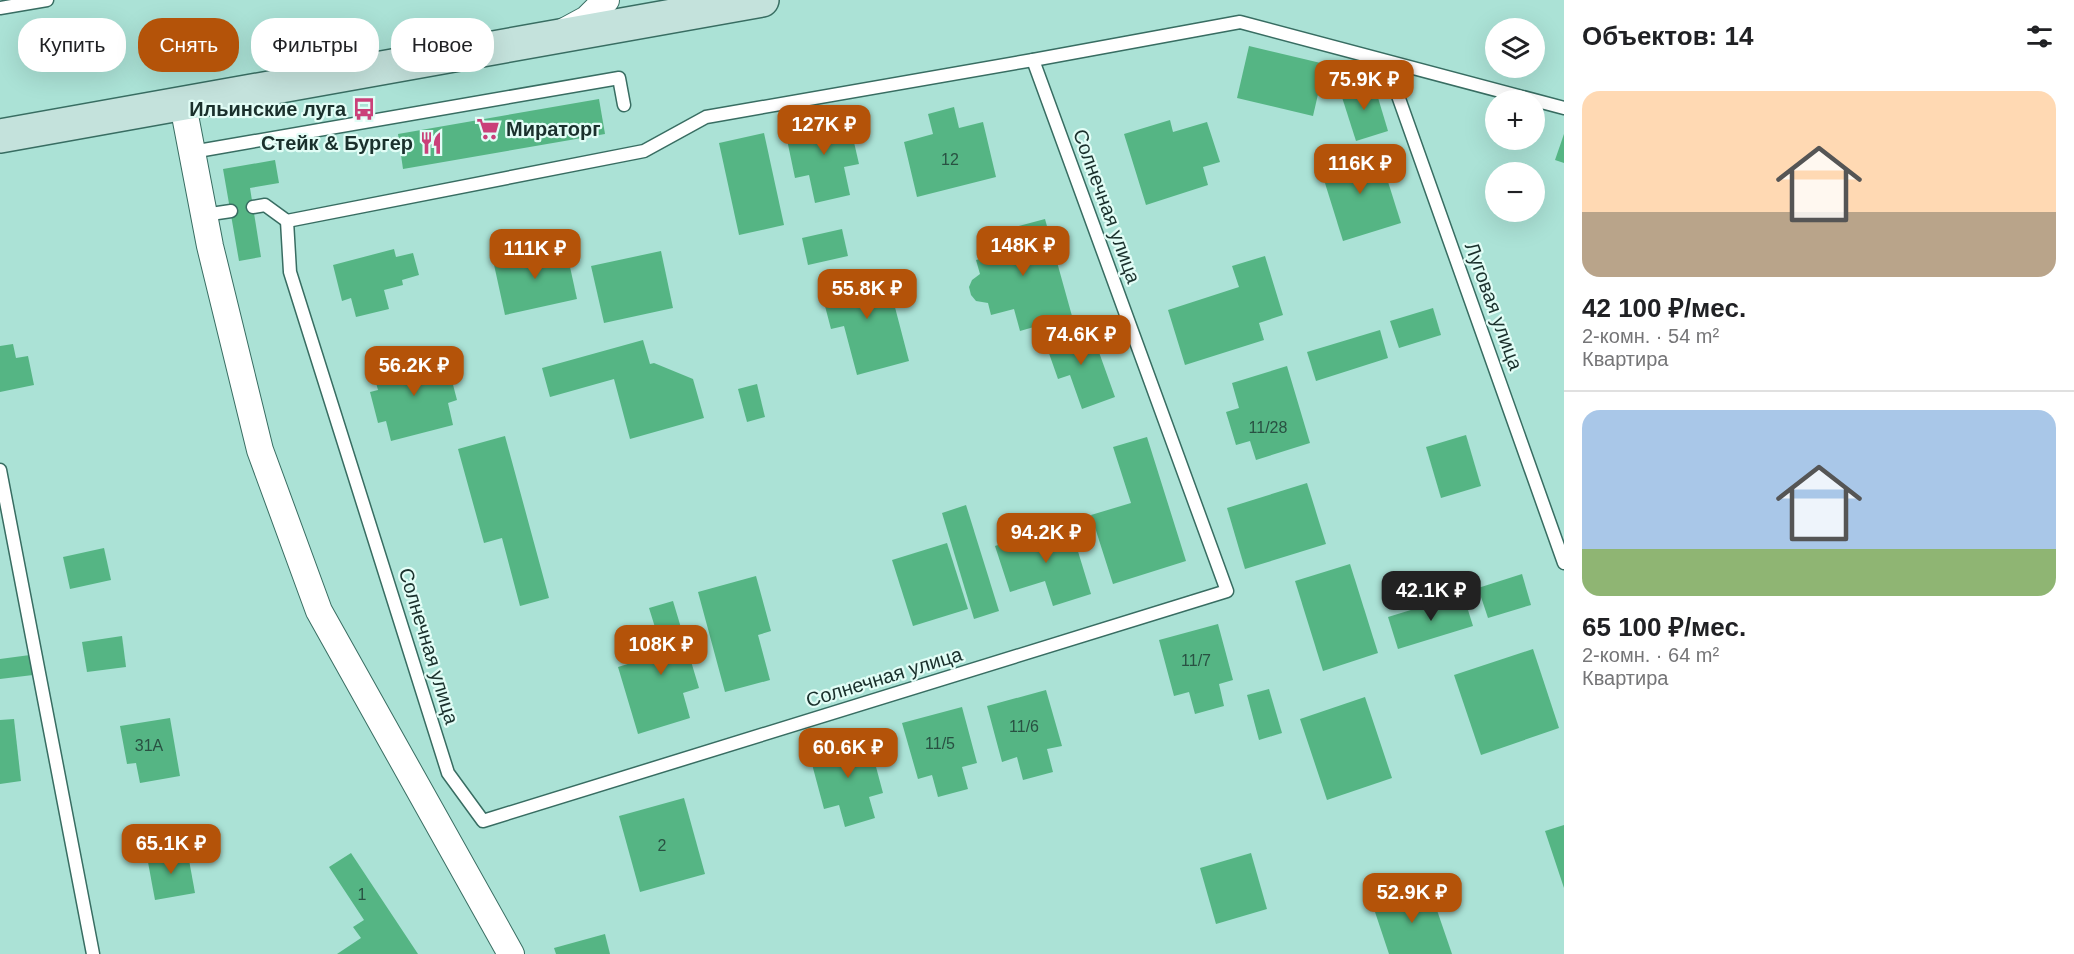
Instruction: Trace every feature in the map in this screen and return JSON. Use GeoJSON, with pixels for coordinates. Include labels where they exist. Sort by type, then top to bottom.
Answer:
{"type":"FeatureCollection","features":[{"type":"Feature","properties":{"kind":"street"},"geometry":{"type":"LineString","coordinates":[[552,37],[586,19],[606,0]]}},
{"type":"Feature","properties":{"kind":"street"},"geometry":{"type":"LineString","coordinates":[[0,136],[552,37],[664,8],[762,0]]}},
{"type":"Feature","properties":{"kind":"street"},"geometry":{"type":"LineString","coordinates":[[183,105],[212,258],[260,450],[319,611],[511,954]]}},
{"type":"Feature","properties":{"kind":"lane"},"geometry":{"type":"LineString","coordinates":[[0,8],[46,0]]}},
{"type":"Feature","properties":{"kind":"lane"},"geometry":{"type":"LineString","coordinates":[[253,207],[265,205],[287,220],[644,151],[706,117],[1240,22],[1564,108]]}},
{"type":"Feature","properties":{"kind":"lane","name":"Солнечная улица"},"geometry":{"type":"LineString","coordinates":[[287,220],[290,272],[448,773],[483,821],[1227,591],[1033,60]]}},
{"type":"Feature","properties":{"kind":"lane","name":"Луговая улица"},"geometry":{"type":"LineString","coordinates":[[1386,62],[1564,563]]}},
{"type":"Feature","properties":{"kind":"lane"},"geometry":{"type":"LineString","coordinates":[[192,152],[620,78],[624,105]]}},
{"type":"Feature","properties":{"kind":"lane"},"geometry":{"type":"LineString","coordinates":[[204,215],[231,211]]}},
{"type":"Feature","properties":{"kind":"lane"},"geometry":{"type":"LineString","coordinates":[[0,470],[93,954]]}},
{"type":"Feature","properties":{"kind":"building"},"geometry":{"type":"Polygon","coordinates":[[[1249,46],[1325,64],[1313,116],[1237,98],[1249,46]]]}},
{"type":"Feature","properties":{"kind":"building"},"geometry":{"type":"Polygon","coordinates":[[[1373,81],[1388,131],[1356,141],[1340,91],[1373,81]]]}},
{"type":"Feature","properties":{"kind":"building"},"geometry":{"type":"Polygon","coordinates":[[[599,99],[605,134],[403,169],[398,134],[599,99]]]}},
{"type":"Feature","properties":{"kind":"building"},"geometry":{"type":"Polygon","coordinates":[[[954,107],[959,128],[983,122],[996,177],[917,197],[904,142],[933,134],[928,114],[954,107]]]}},
{"type":"Feature","properties":{"kind":"building"},"geometry":{"type":"Polygon","coordinates":[[[848,116],[859,164],[844,167],[850,195],[815,203],[809,175],[795,178],[785,130],[848,116]]]}},
{"type":"Feature","properties":{"kind":"building"},"geometry":{"type":"Polygon","coordinates":[[[1170,120],[1173,132],[1207,122],[1220,162],[1203,167],[1208,185],[1146,205],[1124,134],[1170,120]]]}},
{"type":"Feature","properties":{"kind":"building"},"geometry":{"type":"Polygon","coordinates":[[[764,133],[784,225],[739,235],[719,143],[764,133]]]}},
{"type":"Feature","properties":{"kind":"building"},"geometry":{"type":"Polygon","coordinates":[[[1564,134],[1564,163],[1555,160],[1564,134]]]}},
{"type":"Feature","properties":{"kind":"building"},"geometry":{"type":"Polygon","coordinates":[[[1378,150],[1401,223],[1343,241],[1320,167],[1378,150]]]}},
{"type":"Feature","properties":{"kind":"building"},"geometry":{"type":"Polygon","coordinates":[[[275,160],[279,183],[250,188],[261,257],[239,261],[223,169],[275,160]]]}},
{"type":"Feature","properties":{"kind":"building"},"geometry":{"type":"Polygon","coordinates":[[[1045,219],[1072,316],[1020,331],[1014,309],[991,315],[988,303],[976,301],[969,287],[972,280],[980,274],[976,260],[999,254],[993,233],[1045,219]]]}},
{"type":"Feature","properties":{"kind":"building"},"geometry":{"type":"Polygon","coordinates":[[[842,229],[848,256],[808,265],[802,238],[842,229]]]}},
{"type":"Feature","properties":{"kind":"building"},"geometry":{"type":"Polygon","coordinates":[[[565,244],[577,299],[505,315],[493,260],[565,244]]]}},
{"type":"Feature","properties":{"kind":"building"},"geometry":{"type":"Polygon","coordinates":[[[394,249],[396,257],[413,253],[419,275],[402,280],[403,285],[384,290],[389,309],[356,317],[351,298],[342,301],[333,265],[394,249]]]}},
{"type":"Feature","properties":{"kind":"building"},"geometry":{"type":"Polygon","coordinates":[[[661,251],[673,308],[604,323],[591,266],[661,251]]]}},
{"type":"Feature","properties":{"kind":"building"},"geometry":{"type":"Polygon","coordinates":[[[1265,256],[1283,315],[1259,323],[1264,340],[1185,365],[1168,310],[1239,287],[1232,266],[1265,256]]]}},
{"type":"Feature","properties":{"kind":"building"},"geometry":{"type":"Polygon","coordinates":[[[885,269],[909,361],[857,375],[844,326],[831,329],[820,287],[885,269]]]}},
{"type":"Feature","properties":{"kind":"building"},"geometry":{"type":"Polygon","coordinates":[[[1433,308],[1441,335],[1399,348],[1390,321],[1433,308]]]}},
{"type":"Feature","properties":{"kind":"building"},"geometry":{"type":"Polygon","coordinates":[[[1090,327],[1115,397],[1082,409],[1070,375],[1058,379],[1045,342],[1090,327]]]}},
{"type":"Feature","properties":{"kind":"building"},"geometry":{"type":"Polygon","coordinates":[[[1380,330],[1388,358],[1316,381],[1307,352],[1380,330]]]}},
{"type":"Feature","properties":{"kind":"building"},"geometry":{"type":"Polygon","coordinates":[[[643,340],[650,364],[654,363],[693,379],[704,418],[630,439],[614,379],[550,397],[542,368],[643,340]]]}},
{"type":"Feature","properties":{"kind":"building"},"geometry":{"type":"Polygon","coordinates":[[[13,344],[16,358],[28,356],[34,385],[0,392],[0,346],[13,344]]]}},
{"type":"Feature","properties":{"kind":"building"},"geometry":{"type":"Polygon","coordinates":[[[445,354],[457,400],[448,403],[453,425],[391,441],[386,421],[378,423],[370,392],[378,390],[373,372],[445,354]]]}},
{"type":"Feature","properties":{"kind":"building"},"geometry":{"type":"Polygon","coordinates":[[[1287,366],[1310,443],[1256,460],[1250,441],[1236,445],[1226,412],[1239,408],[1232,383],[1287,366]]]}},
{"type":"Feature","properties":{"kind":"building"},"geometry":{"type":"Polygon","coordinates":[[[757,384],[765,417],[747,422],[738,389],[757,384]]]}},
{"type":"Feature","properties":{"kind":"building"},"geometry":{"type":"Polygon","coordinates":[[[1466,435],[1481,486],[1441,498],[1426,447],[1466,435]]]}},
{"type":"Feature","properties":{"kind":"building"},"geometry":{"type":"Polygon","coordinates":[[[505,436],[549,598],[520,606],[502,538],[484,543],[458,449],[505,436]]]}},
{"type":"Feature","properties":{"kind":"building"},"geometry":{"type":"Polygon","coordinates":[[[1147,437],[1186,561],[1113,584],[1091,515],[1131,503],[1113,447],[1147,437]]]}},
{"type":"Feature","properties":{"kind":"building"},"geometry":{"type":"Polygon","coordinates":[[[1307,483],[1326,544],[1245,569],[1227,508],[1307,483]]]}},
{"type":"Feature","properties":{"kind":"building"},"geometry":{"type":"Polygon","coordinates":[[[966,505],[999,611],[974,619],[942,513],[966,505]]]}},
{"type":"Feature","properties":{"kind":"building"},"geometry":{"type":"Polygon","coordinates":[[[1069,522],[1091,594],[1053,606],[1045,581],[1010,592],[995,546],[1069,522]]]}},
{"type":"Feature","properties":{"kind":"building"},"geometry":{"type":"Polygon","coordinates":[[[947,543],[968,609],[913,626],[892,560],[947,543]]]}},
{"type":"Feature","properties":{"kind":"building"},"geometry":{"type":"Polygon","coordinates":[[[104,548],[111,580],[70,589],[63,557],[104,548]]]}},
{"type":"Feature","properties":{"kind":"building"},"geometry":{"type":"Polygon","coordinates":[[[1350,564],[1378,653],[1323,671],[1295,581],[1350,564]]]}},
{"type":"Feature","properties":{"kind":"building"},"geometry":{"type":"Polygon","coordinates":[[[1522,574],[1531,605],[1488,618],[1478,588],[1522,574]]]}},
{"type":"Feature","properties":{"kind":"building"},"geometry":{"type":"Polygon","coordinates":[[[756,576],[771,631],[758,635],[770,680],[725,692],[698,592],[756,576]]]}},
{"type":"Feature","properties":{"kind":"building"},"geometry":{"type":"Polygon","coordinates":[[[1463,594],[1473,626],[1398,649],[1388,617],[1463,594]]]}},
{"type":"Feature","properties":{"kind":"building"},"geometry":{"type":"Polygon","coordinates":[[[673,601],[699,688],[683,693],[690,718],[638,734],[618,667],[663,653],[649,608],[673,601]]]}},
{"type":"Feature","properties":{"kind":"building"},"geometry":{"type":"Polygon","coordinates":[[[1218,624],[1233,680],[1219,684],[1224,706],[1195,714],[1189,692],[1174,696],[1159,640],[1218,624]]]}},
{"type":"Feature","properties":{"kind":"building"},"geometry":{"type":"Polygon","coordinates":[[[122,636],[126,667],[87,672],[82,642],[122,636]]]}},
{"type":"Feature","properties":{"kind":"building"},"geometry":{"type":"Polygon","coordinates":[[[1533,649],[1559,728],[1481,755],[1454,675],[1533,649]]]}},
{"type":"Feature","properties":{"kind":"building"},"geometry":{"type":"Polygon","coordinates":[[[30,655],[33,675],[0,679],[0,659],[30,655]]]}},
{"type":"Feature","properties":{"kind":"building"},"geometry":{"type":"Polygon","coordinates":[[[1269,689],[1282,733],[1259,740],[1247,695],[1269,689]]]}},
{"type":"Feature","properties":{"kind":"building"},"geometry":{"type":"Polygon","coordinates":[[[1046,690],[1062,746],[1047,749],[1053,772],[1023,780],[1017,757],[1002,762],[987,706],[1046,690]]]}},
{"type":"Feature","properties":{"kind":"building"},"geometry":{"type":"Polygon","coordinates":[[[1365,697],[1392,778],[1327,800],[1300,719],[1365,697]]]}},
{"type":"Feature","properties":{"kind":"building"},"geometry":{"type":"Polygon","coordinates":[[[962,707],[977,763],[962,767],[968,789],[938,797],[932,775],[918,779],[902,723],[962,707]]]}},
{"type":"Feature","properties":{"kind":"building"},"geometry":{"type":"Polygon","coordinates":[[[170,718],[180,776],[140,783],[136,763],[127,764],[120,726],[170,718]]]}},
{"type":"Feature","properties":{"kind":"building"},"geometry":{"type":"Polygon","coordinates":[[[14,719],[21,781],[0,784],[0,720],[14,719]]]}},
{"type":"Feature","properties":{"kind":"building"},"geometry":{"type":"Polygon","coordinates":[[[868,737],[883,793],[869,797],[875,818],[845,827],[839,805],[824,809],[809,753],[868,737]]]}},
{"type":"Feature","properties":{"kind":"building"},"geometry":{"type":"Polygon","coordinates":[[[684,798],[705,874],[640,892],[619,816],[684,798]]]}},
{"type":"Feature","properties":{"kind":"building"},"geometry":{"type":"Polygon","coordinates":[[[1564,825],[1564,888],[1545,831],[1564,825]]]}},
{"type":"Feature","properties":{"kind":"building"},"geometry":{"type":"Polygon","coordinates":[[[187,849],[195,893],[155,900],[147,857],[187,849]]]}},
{"type":"Feature","properties":{"kind":"building"},"geometry":{"type":"Polygon","coordinates":[[[351,853],[418,954],[337,954],[361,938],[353,927],[364,920],[329,867],[351,853]]]}},
{"type":"Feature","properties":{"kind":"building"},"geometry":{"type":"Polygon","coordinates":[[[1251,853],[1267,909],[1216,924],[1200,868],[1251,853]]]}},
{"type":"Feature","properties":{"kind":"building"},"geometry":{"type":"Polygon","coordinates":[[[1428,884],[1452,954],[1389,954],[1372,903],[1428,884]]]}},
{"type":"Feature","properties":{"kind":"building"},"geometry":{"type":"Polygon","coordinates":[[[605,934],[610,954],[556,954],[554,948],[605,934]]]}},
{"type":"Feature","properties":{"kind":"place","name":"Ильинские луга"},"geometry":{"type":"Point","coordinates":[364,109]}},
{"type":"Feature","properties":{"kind":"place","name":"Мираторг"},"geometry":{"type":"Point","coordinates":[488,129]}},
{"type":"Feature","properties":{"kind":"place","name":"Стейк & Бургер"},"geometry":{"type":"Point","coordinates":[431,143]}}]}
